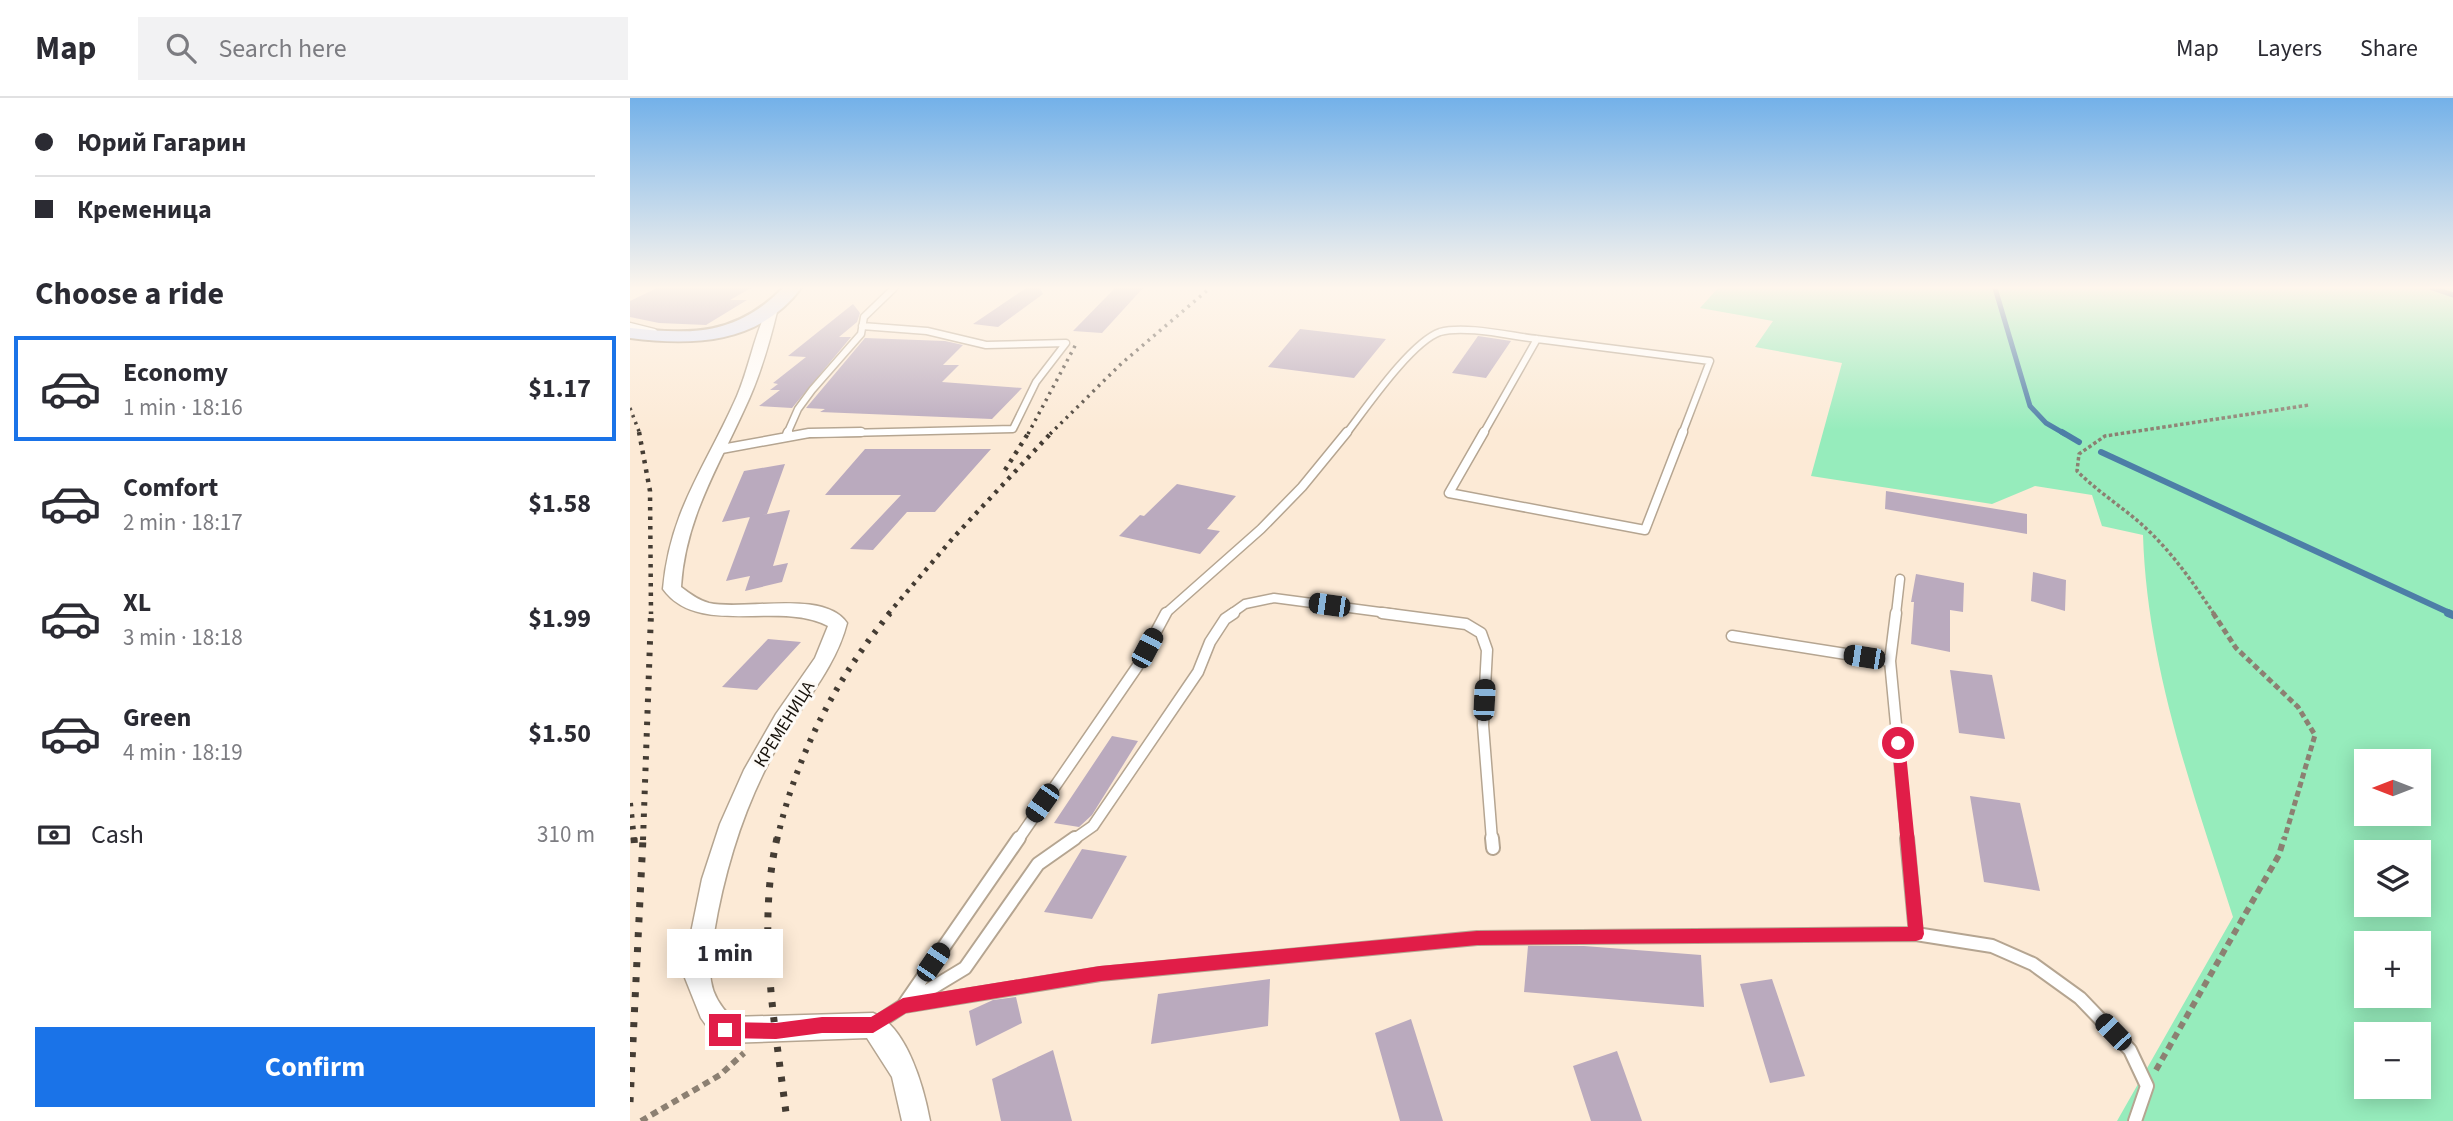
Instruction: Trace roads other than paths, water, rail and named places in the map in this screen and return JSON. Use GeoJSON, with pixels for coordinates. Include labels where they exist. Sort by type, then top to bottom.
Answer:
{"type":"FeatureCollection","features":[{"type":"Feature","properties":{"kind":"street"},"geometry":{"type":"LineString","coordinates":[[655,336],[676,338],[693,336]]}},
{"type":"Feature","properties":{"kind":"street","name":"КРЕМЕНИЦА"},"geometry":{"type":"LineString","coordinates":[[763,336],[734,416],[715,450],[681,527],[672,565],[672,589],[685,603],[706,610],[803,610],[825,614],[838,623],[827,657],[784,716],[757,764],[735,812],[708,893],[697,970],[709,1013],[725,1030],[768,1031],[822,1025],[873,1025]]}},
{"type":"Feature","properties":{"kind":"street"},"geometry":{"type":"LineString","coordinates":[[873,1025],[896,1054],[911,1086],[916,1121]]}},
{"type":"Feature","properties":{"kind":"lane"},"geometry":{"type":"LineString","coordinates":[[667,336],[676,338]]}},
{"type":"Feature","properties":{"kind":"lane"},"geometry":{"type":"LineString","coordinates":[[786,437],[798,409],[811,390],[860,336]]}},
{"type":"Feature","properties":{"kind":"lane"},"geometry":{"type":"LineString","coordinates":[[715,450],[809,433],[1013,429],[1036,382],[1066,342],[986,345],[947,336]]}},
{"type":"Feature","properties":{"kind":"lane"},"geometry":{"type":"LineString","coordinates":[[903,1006],[1137,667],[1167,610],[1261,528],[1302,487],[1418,345],[1433,336]]}},
{"type":"Feature","properties":{"kind":"lane"},"geometry":{"type":"LineString","coordinates":[[1507,336],[1537,339],[1710,362],[1645,530],[1449,493],[1537,339]]}},
{"type":"Feature","properties":{"kind":"lane"},"geometry":{"type":"LineString","coordinates":[[1900,579],[1890,662],[1916,934]]}},
{"type":"Feature","properties":{"kind":"lane"},"geometry":{"type":"LineString","coordinates":[[873,1025],[965,968],[1038,864],[1093,826],[1198,672],[1210,642],[1225,619],[1245,604],[1275,598],[1466,624],[1481,634],[1487,650],[1483,725],[1493,848]]}},
{"type":"Feature","properties":{"kind":"lane"},"geometry":{"type":"LineString","coordinates":[[1732,636],[1890,662]]}},
{"type":"Feature","properties":{"kind":"lane"},"geometry":{"type":"LineString","coordinates":[[903,1006],[1100,974],[1477,938],[1916,934],[1992,946],[2033,964],[2080,998],[2130,1050],[2147,1086],[2135,1121]]}},
{"type":"Feature","properties":{"kind":"waterway"},"geometry":{"type":"LineString","coordinates":[[2009,336],[2030,406],[2046,423],[2065,434]]}},
{"type":"Feature","properties":{"kind":"waterway"},"geometry":{"type":"LineString","coordinates":[[2062,432],[2079,442]]}},
{"type":"Feature","properties":{"kind":"waterway"},"geometry":{"type":"LineString","coordinates":[[2101,452],[2452,614]]}},
{"type":"Feature","properties":{"kind":"waterway"},"geometry":{"type":"LineString","coordinates":[[2448,613],[2453,615]]}},
{"type":"Feature","properties":{"kind":"railway"},"geometry":{"type":"LineString","coordinates":[[1052,432],[1122,363],[1154,336]]}},
{"type":"Feature","properties":{"kind":"railway"},"geometry":{"type":"LineString","coordinates":[[1028,434],[1076,344]]}},
{"type":"Feature","properties":{"kind":"railway"},"geometry":{"type":"LineString","coordinates":[[630,408],[640,434]]}},
{"type":"Feature","properties":{"kind":"railway"},"geometry":{"type":"LineString","coordinates":[[639,432],[650,491],[651,613]]}},
{"type":"Feature","properties":{"kind":"railway"},"geometry":{"type":"LineString","coordinates":[[1005,470],[1029,432]]}},
{"type":"Feature","properties":{"kind":"railway"},"geometry":{"type":"LineString","coordinates":[[888,614],[953,538],[1052,432]]}},
{"type":"Feature","properties":{"kind":"railway"},"geometry":{"type":"LineString","coordinates":[[643,840],[651,613]]}},
{"type":"Feature","properties":{"kind":"railway"},"geometry":{"type":"LineString","coordinates":[[777,840],[795,779],[820,720],[852,665],[890,613]]}},
{"type":"Feature","properties":{"kind":"railway"},"geometry":{"type":"LineString","coordinates":[[630,803],[634,840]]}},
{"type":"Feature","properties":{"kind":"railway"},"geometry":{"type":"LineString","coordinates":[[634,838],[635,852]]}},
{"type":"Feature","properties":{"kind":"railway"},"geometry":{"type":"LineString","coordinates":[[630,1102],[643,838]]}},
{"type":"Feature","properties":{"kind":"railway"},"geometry":{"type":"LineString","coordinates":[[777,838],[771,873],[768,944],[773,1016],[787,1121]]}}]}
